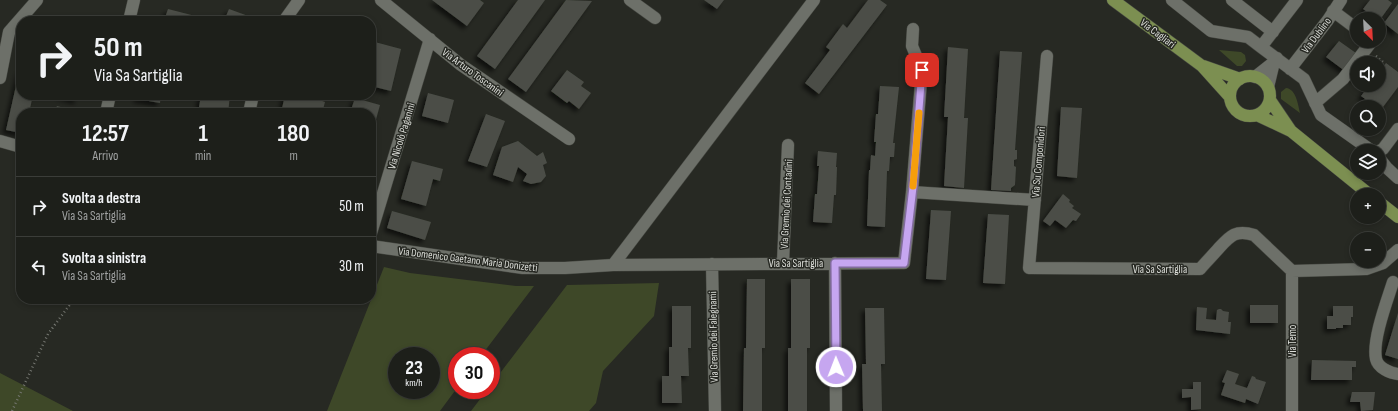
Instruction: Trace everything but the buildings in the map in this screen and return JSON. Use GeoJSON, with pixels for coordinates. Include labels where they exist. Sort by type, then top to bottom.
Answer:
{"type":"FeatureCollection","features":[{"type":"Feature","properties":{"kind":"main road","name":"Via Cagliari"},"geometry":{"type":"LineString","coordinates":[[1113,0],[1202,66],[1230,96],[1232,106],[1238,113],[1247,117],[1257,115],[1291,131],[1361,188]]}},
{"type":"Feature","properties":{"kind":"main road","name":"Via Cagliari"},"geometry":{"type":"LineString","coordinates":[[1202,66],[1240,79],[1247,76],[1255,77]]}},
{"type":"Feature","properties":{"kind":"main road"},"geometry":{"type":"LineString","coordinates":[[1255,77],[1263,81],[1268,87]]}},
{"type":"Feature","properties":{"kind":"main road"},"geometry":{"type":"LineString","coordinates":[[1230,96],[1232,86],[1240,79]]}},
{"type":"Feature","properties":{"kind":"main road","name":"Via Cagliari"},"geometry":{"type":"LineString","coordinates":[[1268,87],[1270,100],[1291,131]]}},
{"type":"Feature","properties":{"kind":"main road"},"geometry":{"type":"LineString","coordinates":[[1257,115],[1264,111],[1270,100]]}},
{"type":"Feature","properties":{"kind":"main road"},"geometry":{"type":"LineString","coordinates":[[1386,208],[1398,217]]}},
{"type":"Feature","properties":{"kind":"street"},"geometry":{"type":"LineString","coordinates":[[23,16],[37,0]]}},
{"type":"Feature","properties":{"kind":"street"},"geometry":{"type":"LineString","coordinates":[[130,16],[134,0]]}},
{"type":"Feature","properties":{"kind":"street"},"geometry":{"type":"LineString","coordinates":[[288,16],[300,0]]}},
{"type":"Feature","properties":{"kind":"street","name":"Via Arturo Toscanini"},"geometry":{"type":"LineString","coordinates":[[381,0],[460,65],[569,139]]}},
{"type":"Feature","properties":{"kind":"street"},"geometry":{"type":"LineString","coordinates":[[630,0],[655,18]]}},
{"type":"Feature","properties":{"kind":"street"},"geometry":{"type":"LineString","coordinates":[[613,265],[814,0]]}},
{"type":"Feature","properties":{"kind":"street"},"geometry":{"type":"LineString","coordinates":[[1172,0],[1211,31],[1248,37],[1262,47],[1275,60],[1290,68],[1304,79],[1321,115],[1362,144]]}},
{"type":"Feature","properties":{"kind":"street"},"geometry":{"type":"LineString","coordinates":[[1232,0],[1273,32]]}},
{"type":"Feature","properties":{"kind":"street"},"geometry":{"type":"LineString","coordinates":[[1262,47],[1297,0]]}},
{"type":"Feature","properties":{"kind":"street","name":"Via Dublino"},"geometry":{"type":"LineString","coordinates":[[1290,68],[1341,0]]}},
{"type":"Feature","properties":{"kind":"street"},"geometry":{"type":"LineString","coordinates":[[1333,11],[1350,23]]}},
{"type":"Feature","properties":{"kind":"street"},"geometry":{"type":"LineString","coordinates":[[0,78],[9,32],[16,24]]}},
{"type":"Feature","properties":{"kind":"street"},"geometry":{"type":"LineString","coordinates":[[913,29],[912,46],[922,70],[912,192],[1035,200]]}},
{"type":"Feature","properties":{"kind":"street","name":"Via Nicolò Paganini"},"geometry":{"type":"LineString","coordinates":[[376,217],[430,39]]}},
{"type":"Feature","properties":{"kind":"street"},"geometry":{"type":"LineString","coordinates":[[1315,103],[1343,79],[1367,48]]}},
{"type":"Feature","properties":{"kind":"street","name":"Via Su Componidori"},"geometry":{"type":"LineString","coordinates":[[1029,268],[1047,56]]}},
{"type":"Feature","properties":{"kind":"street"},"geometry":{"type":"LineString","coordinates":[[1255,77],[1275,60]]}},
{"type":"Feature","properties":{"kind":"street"},"geometry":{"type":"LineString","coordinates":[[1268,87],[1275,60]]}},
{"type":"Feature","properties":{"kind":"street"},"geometry":{"type":"LineString","coordinates":[[1386,145],[1398,129]]}},
{"type":"Feature","properties":{"kind":"street"},"geometry":{"type":"LineString","coordinates":[[0,141],[16,146]]}},
{"type":"Feature","properties":{"kind":"street","name":"Via Gremio dei Contadini"},"geometry":{"type":"LineString","coordinates":[[783,263],[788,145]]}},
{"type":"Feature","properties":{"kind":"street"},"geometry":{"type":"LineString","coordinates":[[1386,168],[1398,178]]}},
{"type":"Feature","properties":{"kind":"street","name":"Via Sa Sartiglia"},"geometry":{"type":"LineString","coordinates":[[613,265],[904,263],[912,192]]}},
{"type":"Feature","properties":{"kind":"street","name":"Via Sa Sartiglia"},"geometry":{"type":"LineString","coordinates":[[1029,268],[1200,269],[1232,235],[1239,232],[1247,232],[1254,234],[1260,239],[1292,271]]}},
{"type":"Feature","properties":{"kind":"street","name":"Via Domenico Gaetano Maria Donizetti"},"geometry":{"type":"LineString","coordinates":[[376,247],[523,268],[564,268],[613,265]]}},
{"type":"Feature","properties":{"kind":"street"},"geometry":{"type":"LineString","coordinates":[[1386,260],[1398,250]]}},
{"type":"Feature","properties":{"kind":"street"},"geometry":{"type":"LineString","coordinates":[[835,263],[836,411]]}},
{"type":"Feature","properties":{"kind":"street","name":"Via Gremio dei Falegnami"},"geometry":{"type":"LineString","coordinates":[[712,264],[715,411]]}},
{"type":"Feature","properties":{"kind":"street"},"geometry":{"type":"LineString","coordinates":[[1386,267],[1395,280],[1379,324],[1376,360],[1381,367],[1392,373],[1398,374]]}},
{"type":"Feature","properties":{"kind":"street"},"geometry":{"type":"LineString","coordinates":[[1292,271],[1369,268]]}},
{"type":"Feature","properties":{"kind":"street","name":"Via Temo"},"geometry":{"type":"LineString","coordinates":[[1292,271],[1292,411]]}},
{"type":"Feature","properties":{"kind":"path"},"geometry":{"type":"LineString","coordinates":[[12,411],[48,334],[70,304]]}},
{"type":"Feature","properties":{"kind":"green space"},"geometry":{"type":"Polygon","coordinates":[[[1219,50],[1241,52],[1245,55],[1246,61],[1242,66],[1237,66],[1219,50]]]}},
{"type":"Feature","properties":{"kind":"green space"},"geometry":{"type":"Polygon","coordinates":[[[1286,88],[1294,94],[1300,113],[1281,99],[1281,92],[1286,88]]]}},
{"type":"Feature","properties":{"kind":"green space"},"geometry":{"type":"Polygon","coordinates":[[[384,267],[410,273],[516,286],[534,286],[488,347],[448,347],[449,399],[440,411],[327,411],[369,304],[376,304],[376,287],[384,267]]]}},
{"type":"Feature","properties":{"kind":"green space"},"geometry":{"type":"Polygon","coordinates":[[[659,283],[654,316],[603,371],[596,403],[589,411],[471,411],[480,399],[500,399],[500,373],[567,285],[659,283]]]}},
{"type":"Feature","properties":{"kind":"green space"},"geometry":{"type":"Polygon","coordinates":[[[0,373],[73,411],[0,411],[0,373]]]}},
{"type":"Feature","properties":{"kind":"slow traffic"},"geometry":{"type":"LineString","coordinates":[[913,186],[919,113]]}},
{"type":"Feature","properties":{"kind":"route"},"geometry":{"type":"LineString","coordinates":[[836,367],[835,263],[904,263],[913,187],[922,70]]}}]}
